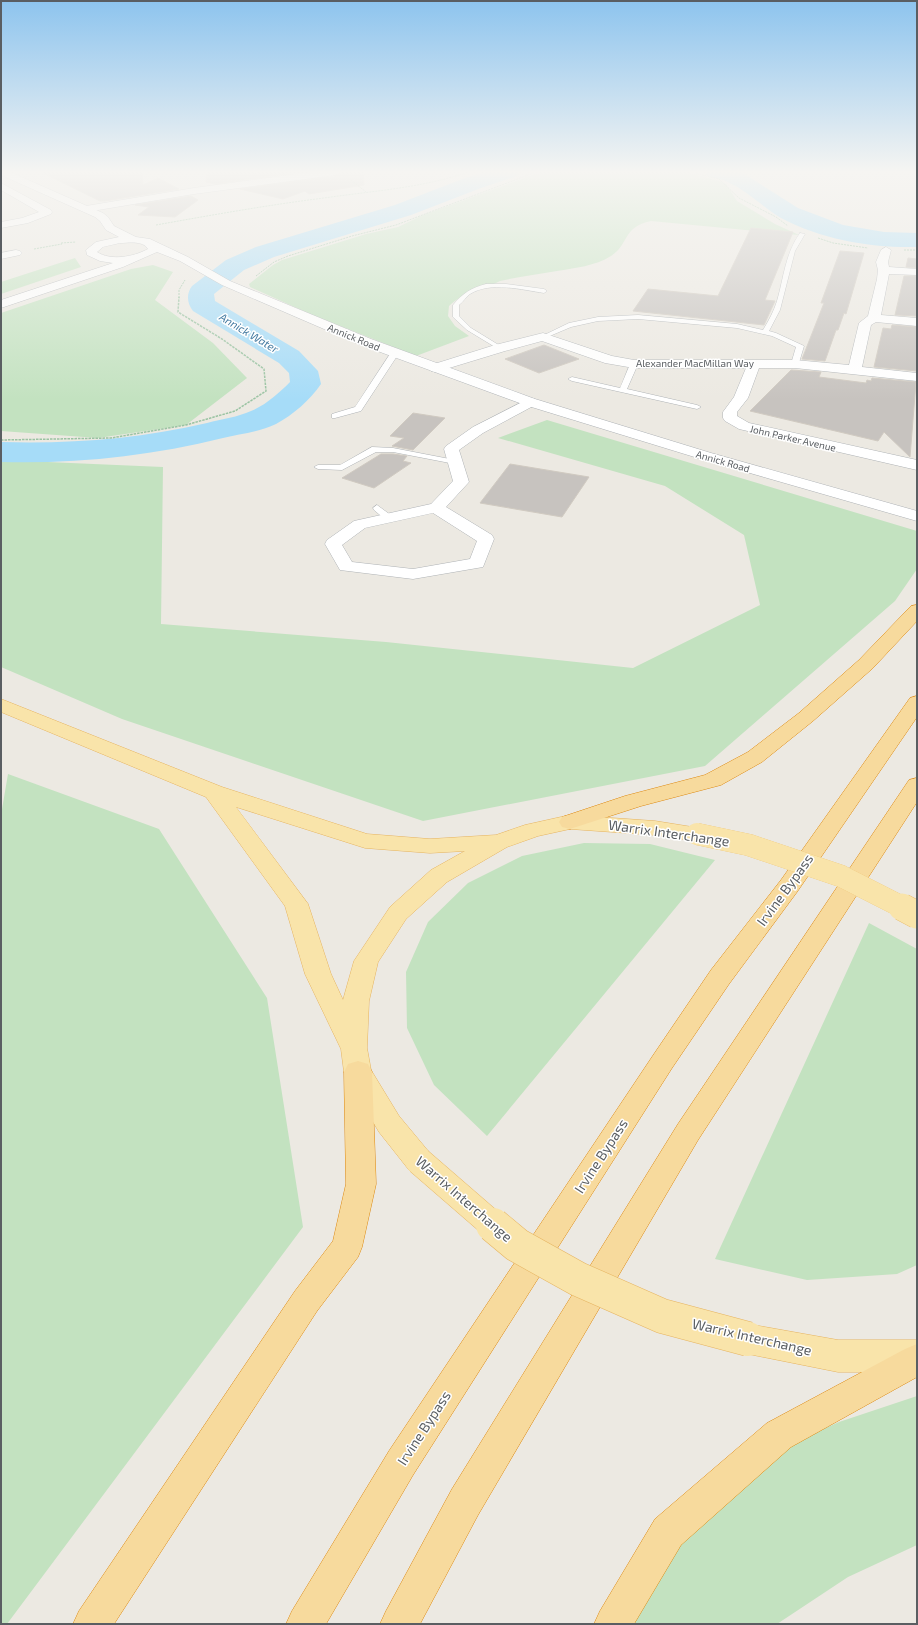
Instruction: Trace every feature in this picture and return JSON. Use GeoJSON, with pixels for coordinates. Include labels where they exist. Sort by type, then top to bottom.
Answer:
{"type":"FeatureCollection","features":[{"type":"Feature","properties":{"kind":"highway"},"geometry":{"type":"LineString","coordinates":[[570,822],[633,801],[713,780],[755,757],[806,717],[866,664],[917,610]]}},
{"type":"Feature","properties":{"kind":"highway","name":"Irvine Bypass"},"geometry":{"type":"LineString","coordinates":[[305,1624],[400,1463],[663,1061],[720,977],[790,886],[917,702]]}},
{"type":"Feature","properties":{"kind":"highway"},"geometry":{"type":"LineString","coordinates":[[400,1624],[465,1502],[688,1132],[917,785]]}},
{"type":"Feature","properties":{"kind":"highway"},"geometry":{"type":"LineString","coordinates":[[92,1624],[306,1301],[347,1247],[361,1184],[356,1060]]}},
{"type":"Feature","properties":{"kind":"highway"},"geometry":{"type":"LineString","coordinates":[[613,1624],[668,1532],[773,1440],[779,1435],[917,1360]]}},
{"type":"Feature","properties":{"kind":"main road"},"geometry":{"type":"LineString","coordinates":[[1,705],[214,792],[365,841],[430,846],[499,842]]}},
{"type":"Feature","properties":{"kind":"main road"},"geometry":{"type":"LineString","coordinates":[[214,792],[296,904],[318,974],[356,1060]]}},
{"type":"Feature","properties":{"kind":"main road","name":"Warrix Interchange"},"geometry":{"type":"LineString","coordinates":[[917,914],[841,876],[749,845],[697,834],[655,828],[570,822],[533,830],[499,842],[439,876],[398,913],[366,961],[356,1001],[356,1060],[389,1124],[419,1161],[517,1245],[578,1279],[662,1316],[748,1339],[838,1356],[917,1356]]}},
{"type":"Feature","properties":{"kind":"street"},"geometry":{"type":"LineString","coordinates":[[93,248],[91,253],[100,258],[118,260],[136,258],[184,258]]}},
{"type":"Feature","properties":{"kind":"street"},"geometry":{"type":"LineString","coordinates":[[1,304],[84,275],[119,265],[153,250],[153,248]]}},
{"type":"Feature","properties":{"kind":"street","name":"Annick Road"},"geometry":{"type":"LineString","coordinates":[[158,248],[184,258],[226,284],[394,353],[530,402],[706,456],[917,516]]}},
{"type":"Feature","properties":{"kind":"street"},"geometry":{"type":"LineString","coordinates":[[874,318],[884,270],[882,262],[886,250]]}},
{"type":"Feature","properties":{"kind":"street"},"geometry":{"type":"LineString","coordinates":[[1,256],[16,253]]}},
{"type":"Feature","properties":{"kind":"street"},"geometry":{"type":"LineString","coordinates":[[84,275],[96,266],[100,258]]}},
{"type":"Feature","properties":{"kind":"street"},"geometry":{"type":"LineString","coordinates":[[884,270],[917,272]]}},
{"type":"Feature","properties":{"kind":"street"},"geometry":{"type":"LineString","coordinates":[[855,370],[865,322],[874,318],[917,322]]}},
{"type":"Feature","properties":{"kind":"street"},"geometry":{"type":"LineString","coordinates":[[436,368],[500,348],[543,337]]}},
{"type":"Feature","properties":{"kind":"street","name":"Alexander MacMillan Way"},"geometry":{"type":"LineString","coordinates":[[543,337],[610,360],[634,364],[754,362],[795,364],[917,377]]}},
{"type":"Feature","properties":{"kind":"street","name":"John Parker Avenue"},"geometry":{"type":"LineString","coordinates":[[754,362],[741,398],[730,412],[730,418],[744,426],[917,465]]}},
{"type":"Feature","properties":{"kind":"street"},"geometry":{"type":"LineString","coordinates":[[436,508],[486,539],[478,564],[414,574],[346,566],[333,544],[360,524],[383,513],[436,508],[461,482],[451,449],[478,430],[530,402]]}},
{"type":"Feature","properties":{"kind":"lane"},"geometry":{"type":"LineString","coordinates":[[765,332],[778,310],[786,273],[794,248]]}},
{"type":"Feature","properties":{"kind":"lane"},"geometry":{"type":"LineString","coordinates":[[500,348],[469,329],[456,317],[456,305],[469,292],[482,288],[504,285],[544,291]]}},
{"type":"Feature","properties":{"kind":"lane"},"geometry":{"type":"LineString","coordinates":[[543,337],[569,325],[598,319],[638,317],[737,326],[774,334],[800,346],[795,364]]}},
{"type":"Feature","properties":{"kind":"lane"},"geometry":{"type":"LineString","coordinates":[[335,416],[358,410],[394,353]]}},
{"type":"Feature","properties":{"kind":"lane"},"geometry":{"type":"LineString","coordinates":[[623,390],[634,364]]}},
{"type":"Feature","properties":{"kind":"lane"},"geometry":{"type":"LineString","coordinates":[[572,378],[697,408]]}},
{"type":"Feature","properties":{"kind":"lane"},"geometry":{"type":"LineString","coordinates":[[318,467],[342,468],[375,449],[393,450],[455,462]]}},
{"type":"Feature","properties":{"kind":"path"},"geometry":{"type":"LineString","coordinates":[[16,253],[42,248]]}},
{"type":"Feature","properties":{"kind":"path"},"geometry":{"type":"LineString","coordinates":[[243,290],[251,288],[246,285],[274,262],[314,248]]}},
{"type":"Feature","properties":{"kind":"path"},"geometry":{"type":"LineString","coordinates":[[1,440],[111,438],[186,425],[235,411],[266,391],[264,369],[222,338],[178,312],[179,290],[197,266]]}},
{"type":"Feature","properties":{"kind":"green space"},"geometry":{"type":"Polygon","coordinates":[[[321,248],[620,248],[611,256],[592,264],[578,268],[500,281],[461,297],[449,306],[448,316],[455,326],[469,336],[416,356],[310,314],[250,287],[249,284],[273,265],[282,260],[321,248]]]}},
{"type":"Feature","properties":{"kind":"green space"},"geometry":{"type":"Polygon","coordinates":[[[75,258],[81,267],[1,294],[1,282],[75,258]]]}},
{"type":"Feature","properties":{"kind":"green space"},"geometry":{"type":"Polygon","coordinates":[[[153,265],[173,272],[155,300],[213,343],[247,378],[186,425],[98,438],[1,431],[1,313],[131,269],[153,265]]]}},
{"type":"Feature","properties":{"kind":"green space"},"geometry":{"type":"Polygon","coordinates":[[[547,420],[917,531],[917,569],[895,601],[705,766],[423,821],[122,719],[1,667],[1,460],[163,467],[161,624],[386,642],[633,668],[760,605],[744,535],[665,486],[498,438],[547,420]]]}},
{"type":"Feature","properties":{"kind":"green space"},"geometry":{"type":"Polygon","coordinates":[[[8,774],[159,829],[267,998],[303,1227],[7,1624],[1,1624],[1,815],[8,774]]]}},
{"type":"Feature","properties":{"kind":"green space"},"geometry":{"type":"Polygon","coordinates":[[[584,843],[650,844],[715,860],[487,1136],[434,1085],[407,1028],[406,972],[428,922],[468,883],[522,856],[584,843]]]}},
{"type":"Feature","properties":{"kind":"green space"},"geometry":{"type":"Polygon","coordinates":[[[869,923],[917,949],[917,1265],[897,1274],[807,1280],[715,1259],[869,923]]]}},
{"type":"Feature","properties":{"kind":"green space"},"geometry":{"type":"Polygon","coordinates":[[[917,1396],[917,1545],[848,1577],[777,1624],[620,1624],[652,1568],[789,1444],[839,1422],[917,1396]]]}},
{"type":"Feature","properties":{"kind":"building"},"geometry":{"type":"Polygon","coordinates":[[[741,248],[786,248],[765,300],[775,301],[764,325],[633,311],[648,289],[718,296],[741,248]]]}},
{"type":"Feature","properties":{"kind":"building"},"geometry":{"type":"Polygon","coordinates":[[[840,251],[864,253],[846,314],[844,313],[838,330],[836,330],[825,361],[802,359],[824,303],[821,303],[840,251]]]}},
{"type":"Feature","properties":{"kind":"building"},"geometry":{"type":"Polygon","coordinates":[[[908,258],[917,259],[917,268],[906,267],[908,258]]]}},
{"type":"Feature","properties":{"kind":"building"},"geometry":{"type":"Polygon","coordinates":[[[904,276],[917,276],[917,316],[895,315],[904,276]]]}},
{"type":"Feature","properties":{"kind":"building"},"geometry":{"type":"Polygon","coordinates":[[[892,325],[917,327],[917,371],[874,367],[883,328],[891,329],[892,325]]]}},
{"type":"Feature","properties":{"kind":"building"},"geometry":{"type":"Polygon","coordinates":[[[544,345],[579,359],[539,373],[505,359],[544,345]]]}},
{"type":"Feature","properties":{"kind":"building"},"geometry":{"type":"Polygon","coordinates":[[[791,370],[821,372],[819,377],[866,383],[867,380],[871,381],[872,378],[916,382],[910,457],[884,432],[878,441],[750,411],[791,370]]]}},
{"type":"Feature","properties":{"kind":"building"},"geometry":{"type":"Polygon","coordinates":[[[413,413],[445,418],[413,450],[392,446],[404,438],[390,436],[413,413]]]}},
{"type":"Feature","properties":{"kind":"building"},"geometry":{"type":"Polygon","coordinates":[[[381,454],[407,456],[403,461],[411,463],[374,488],[342,478],[381,454]]]}},
{"type":"Feature","properties":{"kind":"building"},"geometry":{"type":"Polygon","coordinates":[[[510,464],[589,477],[562,517],[480,503],[510,464]]]}},
{"type":"Feature","properties":{"kind":"waterway","name":"Annick Water"},"geometry":{"type":"LineString","coordinates":[[1,452],[29,453],[84,451],[112,449],[167,441],[194,436],[263,418],[286,403],[306,384],[303,371],[289,357],[202,305],[201,292],[235,265],[279,248]]}}]}
